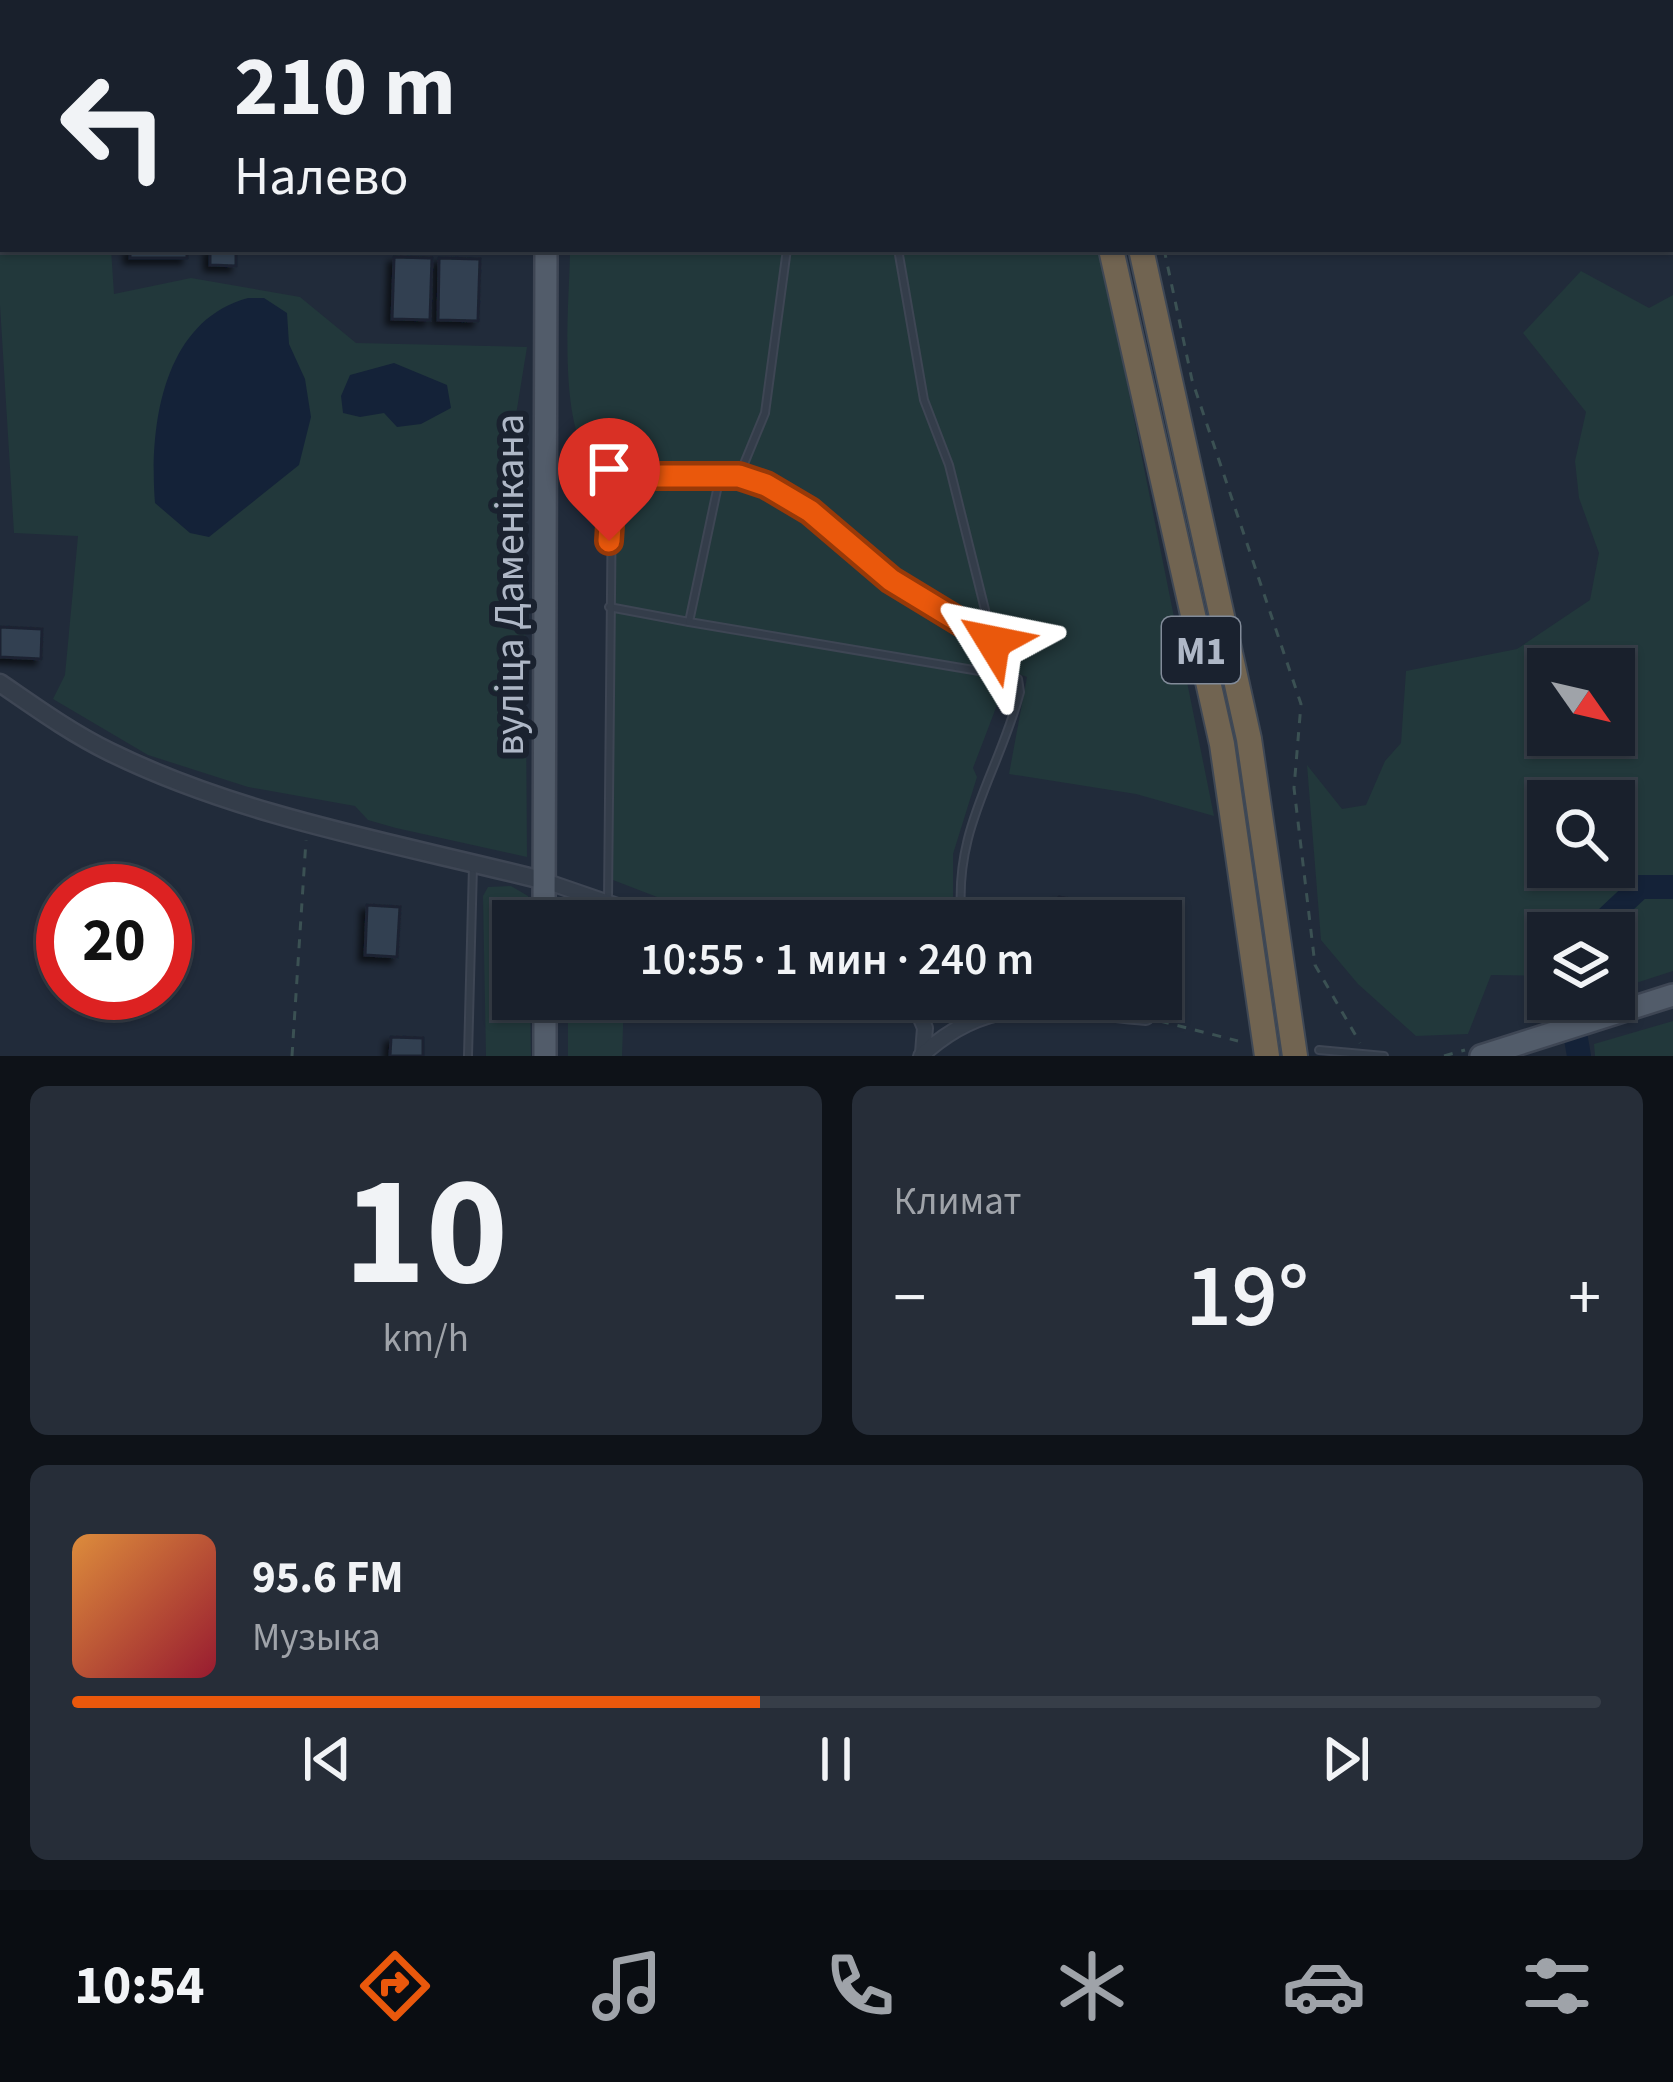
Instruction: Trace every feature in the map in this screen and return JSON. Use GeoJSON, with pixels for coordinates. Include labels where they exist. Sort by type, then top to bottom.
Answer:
{"type":"FeatureCollection","features":[{"type":"Feature","properties":{"kind":"highway","name":"М1"},"geometry":{"type":"LineString","coordinates":[[1113,252],[1222,744],[1267,1056]]}},
{"type":"Feature","properties":{"kind":"highway","name":"М1"},"geometry":{"type":"LineString","coordinates":[[1142,252],[1249,739],[1307,1053]]}},
{"type":"Feature","properties":{"kind":"main road","name":"вуліца Даменікана"},"geometry":{"type":"LineString","coordinates":[[545,900],[546,252]]}},
{"type":"Feature","properties":{"kind":"main road"},"geometry":{"type":"LineString","coordinates":[[1481,1056],[1673,995]]}},
{"type":"Feature","properties":{"kind":"main road"},"geometry":{"type":"LineString","coordinates":[[545,1020],[545,1056]]}},
{"type":"Feature","properties":{"kind":"street"},"geometry":{"type":"LineString","coordinates":[[0,683],[109,752],[171,778],[307,820],[545,880],[598,900]]}},
{"type":"Feature","properties":{"kind":"street"},"geometry":{"type":"LineString","coordinates":[[919,1020],[925,1028],[922,1054]]}},
{"type":"Feature","properties":{"kind":"street"},"geometry":{"type":"LineString","coordinates":[[922,1054],[960,1020]]}},
{"type":"Feature","properties":{"kind":"lane"},"geometry":{"type":"LineString","coordinates":[[739,476],[765,413],[787,252]]}},
{"type":"Feature","properties":{"kind":"lane"},"geometry":{"type":"LineString","coordinates":[[899,252],[925,400],[949,465],[1003,675]]}},
{"type":"Feature","properties":{"kind":"lane"},"geometry":{"type":"LineString","coordinates":[[608,900],[612,493],[650,476],[739,476],[788,496],[852,552],[993,642]]}},
{"type":"Feature","properties":{"kind":"lane"},"geometry":{"type":"LineString","coordinates":[[689,622],[720,476]]}},
{"type":"Feature","properties":{"kind":"lane"},"geometry":{"type":"LineString","coordinates":[[608,607],[1018,679],[1020,692],[980,789],[959,866],[961,900]]}},
{"type":"Feature","properties":{"kind":"lane"},"geometry":{"type":"LineString","coordinates":[[468,1056],[473,862]]}},
{"type":"Feature","properties":{"kind":"lane"},"geometry":{"type":"LineString","coordinates":[[1307,1053],[1384,1056]]}},
{"type":"Feature","properties":{"kind":"path"},"geometry":{"type":"LineString","coordinates":[[1165,252],[1192,380],[1300,704],[1294,788],[1315,965],[1367,1054]]}},
{"type":"Feature","properties":{"kind":"path"},"geometry":{"type":"LineString","coordinates":[[292,1056],[307,820]]}},
{"type":"Feature","properties":{"kind":"path"},"geometry":{"type":"LineString","coordinates":[[1158,1020],[1238,1041]]}},
{"type":"Feature","properties":{"kind":"green space"},"geometry":{"type":"Polygon","coordinates":[[[0,252],[111,252],[114,294],[191,278],[300,297],[356,343],[527,347],[516,415],[524,431],[527,857],[396,828],[368,820],[355,806],[248,787],[148,755],[53,699],[65,675],[78,536],[14,533],[0,252]]]}},
{"type":"Feature","properties":{"kind":"green space"},"geometry":{"type":"Polygon","coordinates":[[[570,252],[1101,252],[1214,816],[1136,794],[1009,774],[1027,677],[1010,671],[973,768],[977,777],[953,854],[953,900],[665,900],[613,880],[614,501],[659,486],[700,487],[702,466],[644,465],[622,478],[597,466],[584,450],[575,426],[568,364],[570,252]]]}},
{"type":"Feature","properties":{"kind":"green space"},"geometry":{"type":"Polygon","coordinates":[[[1581,271],[1649,308],[1673,295],[1673,971],[1635,983],[1635,912],[1527,912],[1527,976],[1491,975],[1468,1034],[1416,1036],[1358,984],[1321,940],[1307,765],[1342,809],[1366,805],[1385,761],[1401,743],[1406,671],[1517,649],[1590,600],[1599,553],[1579,498],[1575,461],[1586,412],[1523,333],[1581,271]]]}},
{"type":"Feature","properties":{"kind":"green space"},"geometry":{"type":"Polygon","coordinates":[[[511,886],[528,896],[528,900],[492,900],[492,1020],[530,1020],[531,1056],[486,1056],[483,896],[488,887],[511,886]]]}},
{"type":"Feature","properties":{"kind":"green space"},"geometry":{"type":"Polygon","coordinates":[[[568,1020],[623,1020],[622,1056],[568,1056],[568,1020]]]}},
{"type":"Feature","properties":{"kind":"green space"},"geometry":{"type":"Polygon","coordinates":[[[1673,1021],[1673,1056],[1595,1056],[1594,1044],[1673,1021]]]}},
{"type":"Feature","properties":{"kind":"water"},"geometry":{"type":"Polygon","coordinates":[[[248,298],[264,298],[287,313],[289,344],[305,379],[311,417],[299,465],[209,537],[190,533],[155,503],[159,411],[179,353],[196,329],[219,310],[248,298]]]}},
{"type":"Feature","properties":{"kind":"water"},"geometry":{"type":"Polygon","coordinates":[[[394,363],[447,385],[451,408],[421,424],[397,427],[384,413],[360,417],[343,413],[341,396],[350,375],[394,363]]]}},
{"type":"Feature","properties":{"kind":"building"},"geometry":{"type":"Polygon","coordinates":[[[130,252],[187,252],[187,258],[130,258],[130,252]]]}},
{"type":"Feature","properties":{"kind":"building"},"geometry":{"type":"Polygon","coordinates":[[[210,252],[236,252],[236,266],[210,265],[210,252]]]}},
{"type":"Feature","properties":{"kind":"building"},"geometry":{"type":"Polygon","coordinates":[[[394,257],[432,258],[430,320],[392,319],[394,257]]]}},
{"type":"Feature","properties":{"kind":"building"},"geometry":{"type":"Polygon","coordinates":[[[439,258],[480,259],[478,321],[438,320],[439,258]]]}},
{"type":"Feature","properties":{"kind":"building"},"geometry":{"type":"Polygon","coordinates":[[[0,627],[42,629],[41,659],[0,657],[0,627]]]}},
{"type":"Feature","properties":{"kind":"building"},"geometry":{"type":"Polygon","coordinates":[[[367,905],[400,907],[397,957],[365,955],[367,905]]]}},
{"type":"Feature","properties":{"kind":"building"},"geometry":{"type":"Polygon","coordinates":[[[391,1037],[423,1038],[423,1056],[390,1056],[391,1037]]]}},
{"type":"Feature","properties":{"kind":"waterway"},"geometry":{"type":"LineString","coordinates":[[1613,912],[1640,887],[1673,887]]}},
{"type":"Feature","properties":{"kind":"waterway"},"geometry":{"type":"LineString","coordinates":[[1573,1020],[1579,1056]]}},
{"type":"Feature","properties":{"kind":"route"},"geometry":{"type":"LineString","coordinates":[[609,541],[612,493],[624,483],[650,476],[739,476],[788,496],[891,580],[955,614],[993,642]]}}]}
